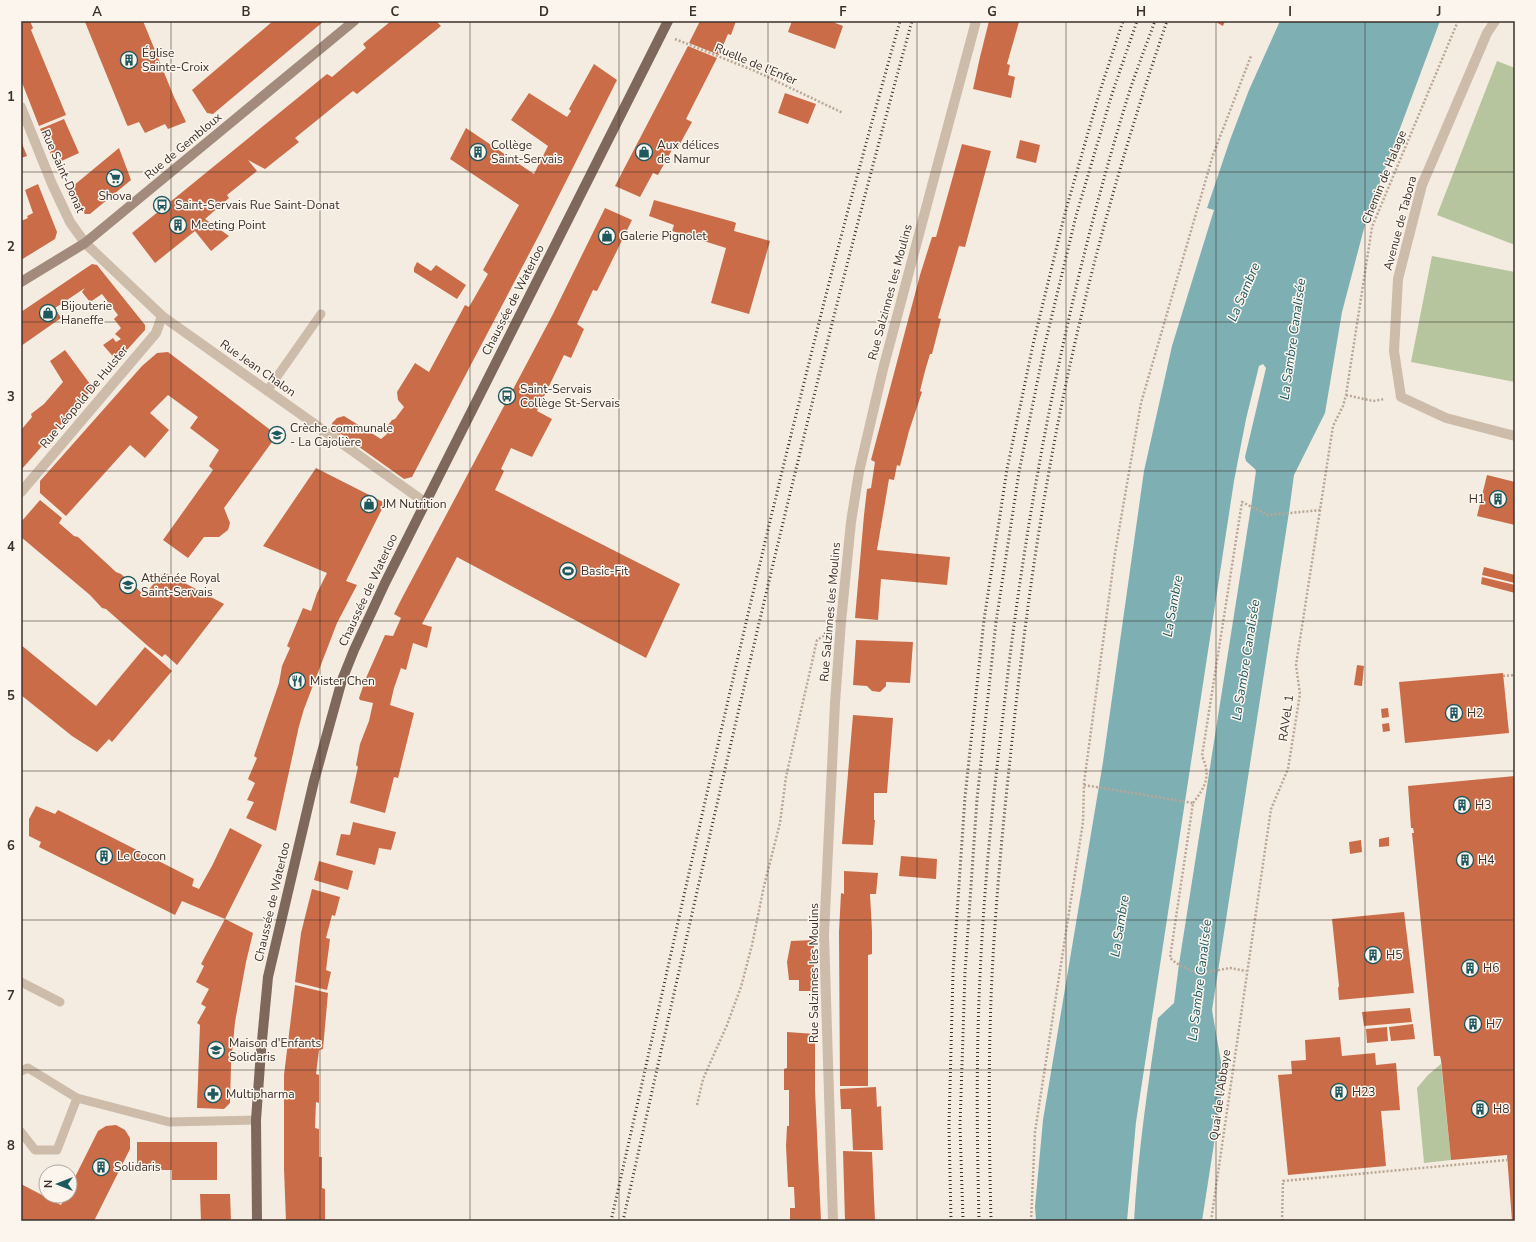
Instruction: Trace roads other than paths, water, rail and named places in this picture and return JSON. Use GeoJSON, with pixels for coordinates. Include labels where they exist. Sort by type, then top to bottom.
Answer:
{"type":"FeatureCollection","features":[{"type":"Feature","properties":{"kind":"main road","name":"Rue de Gembloux"},"geometry":{"type":"LineString","coordinates":[[21,282],[85,243],[354,21]]}},
{"type":"Feature","properties":{"kind":"main road","name":"Chaussée de Waterloo"},"geometry":{"type":"LineString","coordinates":[[257,1221],[256,1120],[268,977],[326,736],[342,680],[385,583],[668,21]]}},
{"type":"Feature","properties":{"kind":"street","name":"Rue Salzinnes les Moulins"},"geometry":{"type":"LineString","coordinates":[[833,1221],[824,935],[841,622],[851,522],[859,472],[883,370],[976,21]]}},
{"type":"Feature","properties":{"kind":"street","name":"Avenue de Tabora"},"geometry":{"type":"LineString","coordinates":[[1494,21],[1487,33],[1422,185],[1398,278],[1394,351],[1401,398],[1446,418],[1515,436]]}},
{"type":"Feature","properties":{"kind":"street","name":"Rue Saint-Donat"},"geometry":{"type":"LineString","coordinates":[[21,107],[52,184],[70,222],[85,243]]}},
{"type":"Feature","properties":{"kind":"street","name":"Rue Jean Chalon"},"geometry":{"type":"LineString","coordinates":[[85,243],[162,316],[426,503]]}},
{"type":"Feature","properties":{"kind":"street","name":"Rue Léopold De Hulster"},"geometry":{"type":"LineString","coordinates":[[21,492],[156,333],[162,316]]}},
{"type":"Feature","properties":{"kind":"lane"},"geometry":{"type":"LineString","coordinates":[[267,391],[321,314]]}},
{"type":"Feature","properties":{"kind":"lane"},"geometry":{"type":"LineString","coordinates":[[21,982],[60,1002]]}},
{"type":"Feature","properties":{"kind":"lane"},"geometry":{"type":"LineString","coordinates":[[21,1071],[28,1068],[77,1098],[169,1122],[256,1120]]}},
{"type":"Feature","properties":{"kind":"lane"},"geometry":{"type":"LineString","coordinates":[[21,1132],[35,1150],[57,1150],[77,1098]]}},
{"type":"Feature","properties":{"kind":"water"},"geometry":{"type":"Polygon","coordinates":[[[1280,21],[1440,21],[1367,217],[1342,312],[1325,413],[1294,475],[1212,1010],[1224,1079],[1202,1221],[1134,1221],[1147,1093],[1158,1018],[1174,1003],[1251,507],[1256,471],[1246,461],[1245,457],[1266,368],[1263,364],[1259,366],[1246,419],[1234,481],[1136,1122],[1127,1221],[1036,1221],[1035,1207],[1043,1120],[1103,762],[1144,471],[1172,346],[1214,210],[1207,208],[1249,90],[1280,21]]]}},
{"type":"Feature","properties":{"kind":"railway"},"geometry":{"type":"LineString","coordinates":[[611,1221],[707,791],[782,470],[842,234],[900,21]]}},
{"type":"Feature","properties":{"kind":"railway"},"geometry":{"type":"LineString","coordinates":[[623,1221],[725,769],[796,469],[833,319],[912,21]]}},
{"type":"Feature","properties":{"kind":"railway"},"geometry":{"type":"LineString","coordinates":[[951,1221],[949,1126],[953,973],[965,797],[984,620],[1007,469],[1034,340],[1065,213],[1100,91],[1123,21]]}},
{"type":"Feature","properties":{"kind":"railway"},"geometry":{"type":"LineString","coordinates":[[963,1221],[960,1126],[965,973],[977,799],[996,622],[1019,472],[1045,344],[1076,216],[1112,94],[1137,21]]}},
{"type":"Feature","properties":{"kind":"railway"},"geometry":{"type":"LineString","coordinates":[[979,1221],[977,1068],[984,909],[989,842],[1000,741],[1013,629],[1024,552],[1052,398],[1086,246],[1128,96],[1155,21]]}},
{"type":"Feature","properties":{"kind":"railway"},"geometry":{"type":"LineString","coordinates":[[991,1221],[989,1068],[994,946],[1006,793],[1020,668],[1033,573],[1048,477],[1084,304],[1114,190],[1148,77],[1167,21]]}},
{"type":"Feature","properties":{"kind":"place","name":"Église Sainte-Croix"},"geometry":{"type":"Point","coordinates":[129,60]}},
{"type":"Feature","properties":{"kind":"place","name":"Collège Saint-Servais"},"geometry":{"type":"Point","coordinates":[478,152]}},
{"type":"Feature","properties":{"kind":"place","name":"Aux délices de Namur"},"geometry":{"type":"Point","coordinates":[644,152]}},
{"type":"Feature","properties":{"kind":"place","name":"Shova"},"geometry":{"type":"Point","coordinates":[115,178]}},
{"type":"Feature","properties":{"kind":"place","name":"Saint-Servais Rue Saint-Donat"},"geometry":{"type":"Point","coordinates":[162,205]}},
{"type":"Feature","properties":{"kind":"place","name":"Meeting Point"},"geometry":{"type":"Point","coordinates":[178,225]}},
{"type":"Feature","properties":{"kind":"place","name":"Galerie Pignolet"},"geometry":{"type":"Point","coordinates":[607,236]}},
{"type":"Feature","properties":{"kind":"place","name":"Bijouterie Haneffe"},"geometry":{"type":"Point","coordinates":[48,313]}},
{"type":"Feature","properties":{"kind":"place","name":"Saint-Servais Collège St-Servais"},"geometry":{"type":"Point","coordinates":[507,396]}},
{"type":"Feature","properties":{"kind":"place","name":"Crèche communale - La Cajolière"},"geometry":{"type":"Point","coordinates":[277,435]}},
{"type":"Feature","properties":{"kind":"place","name":"H1"},"geometry":{"type":"Point","coordinates":[1498,499]}},
{"type":"Feature","properties":{"kind":"place","name":"JM Nutrition"},"geometry":{"type":"Point","coordinates":[369,504]}},
{"type":"Feature","properties":{"kind":"place","name":"Basic-Fit"},"geometry":{"type":"Point","coordinates":[568,571]}},
{"type":"Feature","properties":{"kind":"place","name":"Athénée Royal Saint-Servais"},"geometry":{"type":"Point","coordinates":[128,585]}},
{"type":"Feature","properties":{"kind":"place","name":"Mister Chen"},"geometry":{"type":"Point","coordinates":[297,681]}},
{"type":"Feature","properties":{"kind":"place","name":"H2"},"geometry":{"type":"Point","coordinates":[1454,713]}},
{"type":"Feature","properties":{"kind":"place","name":"H3"},"geometry":{"type":"Point","coordinates":[1462,805]}},
{"type":"Feature","properties":{"kind":"place","name":"Le Cocon"},"geometry":{"type":"Point","coordinates":[104,856]}},
{"type":"Feature","properties":{"kind":"place","name":"H4"},"geometry":{"type":"Point","coordinates":[1465,860]}},
{"type":"Feature","properties":{"kind":"place","name":"H5"},"geometry":{"type":"Point","coordinates":[1373,955]}},
{"type":"Feature","properties":{"kind":"place","name":"H6"},"geometry":{"type":"Point","coordinates":[1470,968]}},
{"type":"Feature","properties":{"kind":"place","name":"H7"},"geometry":{"type":"Point","coordinates":[1473,1024]}},
{"type":"Feature","properties":{"kind":"place","name":"Maison d'Enfants Solidaris"},"geometry":{"type":"Point","coordinates":[216,1050]}},
{"type":"Feature","properties":{"kind":"place","name":"H23"},"geometry":{"type":"Point","coordinates":[1339,1092]}},
{"type":"Feature","properties":{"kind":"place","name":"Multipharma"},"geometry":{"type":"Point","coordinates":[213,1094]}},
{"type":"Feature","properties":{"kind":"place","name":"H8"},"geometry":{"type":"Point","coordinates":[1480,1109]}},
{"type":"Feature","properties":{"kind":"place","name":"Solidaris"},"geometry":{"type":"Point","coordinates":[101,1167]}},
{"type":"Feature","properties":{"kind":"water label","name":"La Sambre"},"geometry":{"type":"Point","coordinates":[1244,292]}},
{"type":"Feature","properties":{"kind":"water label","name":"La Sambre Canalisée"},"geometry":{"type":"Point","coordinates":[1293,339]}},
{"type":"Feature","properties":{"kind":"water label","name":"La Sambre"},"geometry":{"type":"Point","coordinates":[1173,606]}},
{"type":"Feature","properties":{"kind":"water label","name":"La Sambre Canalisée"},"geometry":{"type":"Point","coordinates":[1246,660]}},
{"type":"Feature","properties":{"kind":"water label","name":"La Sambre"},"geometry":{"type":"Point","coordinates":[1120,926]}},
{"type":"Feature","properties":{"kind":"water label","name":"La Sambre Canalisée"},"geometry":{"type":"Point","coordinates":[1200,980]}}]}
